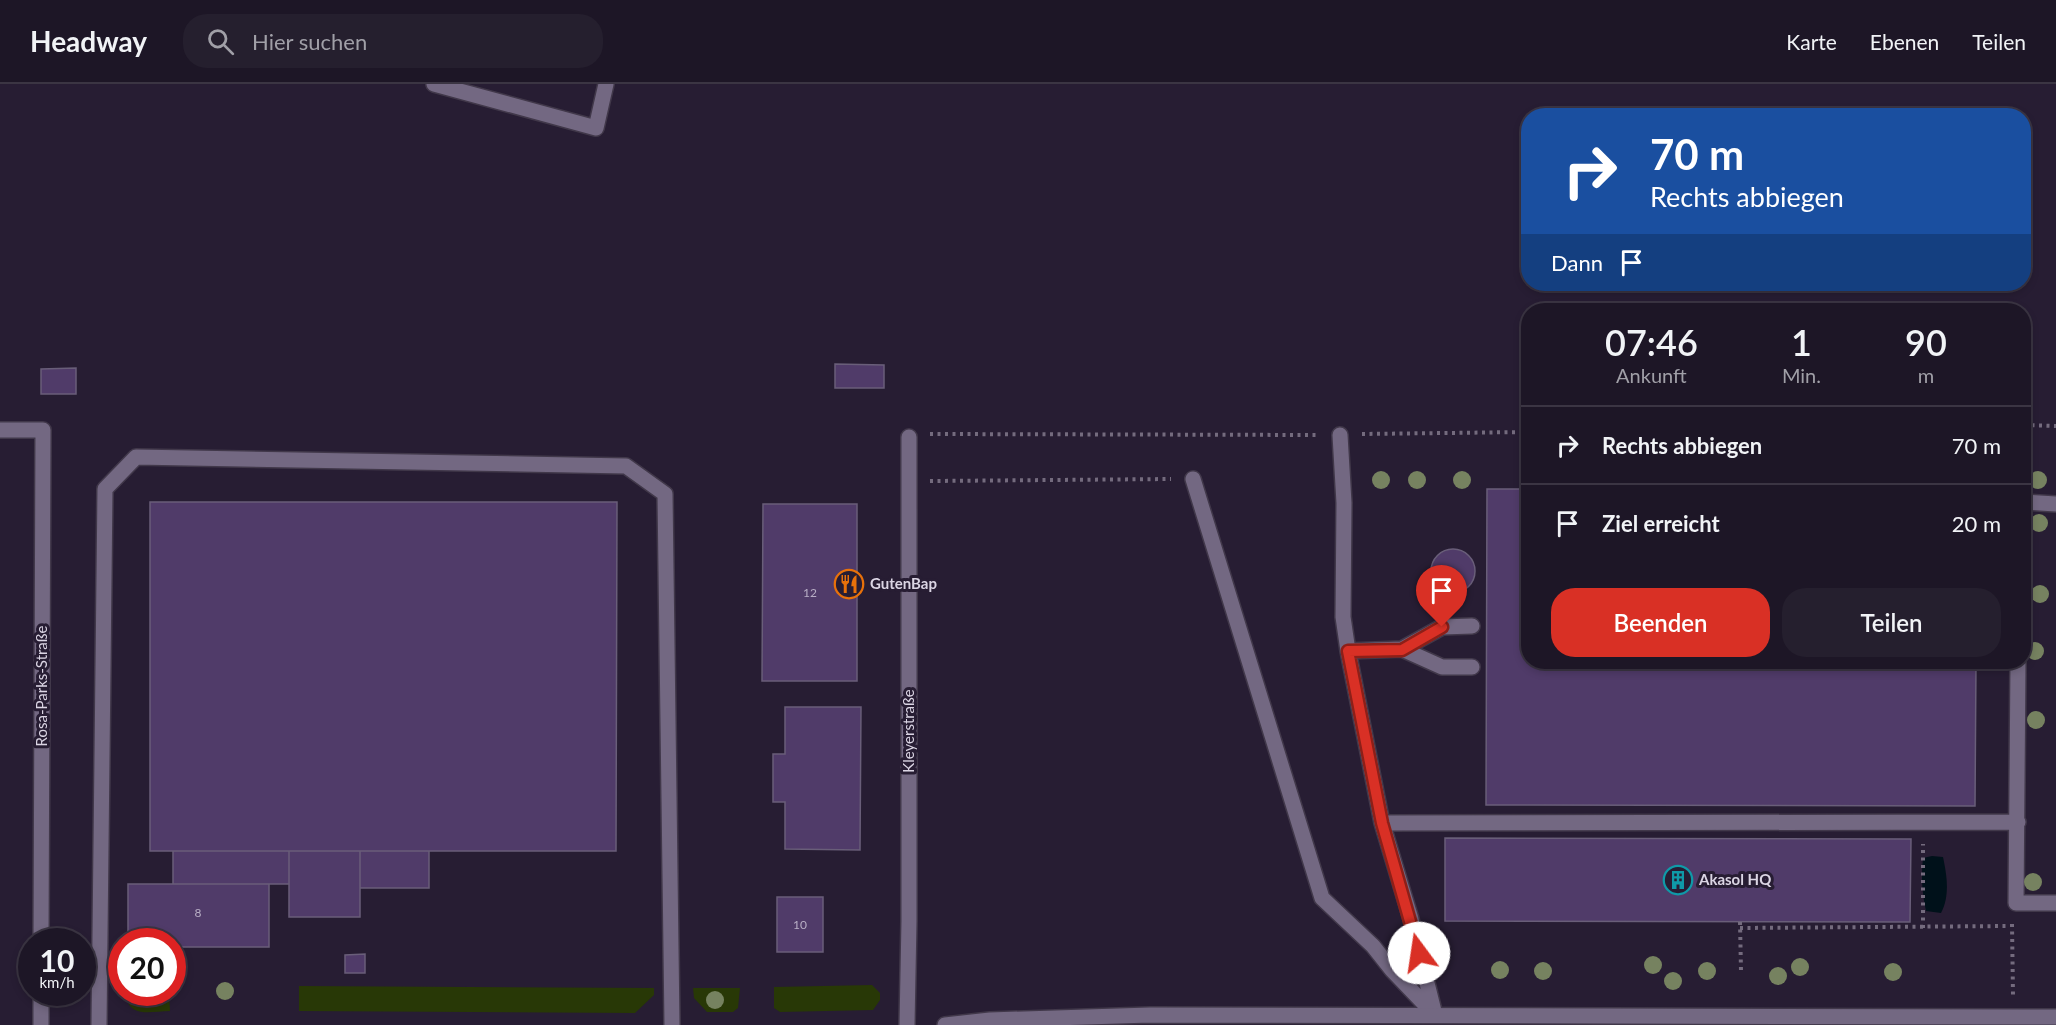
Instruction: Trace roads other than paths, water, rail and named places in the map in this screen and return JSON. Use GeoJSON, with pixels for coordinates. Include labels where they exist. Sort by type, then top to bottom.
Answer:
{"type":"FeatureCollection","features":[{"type":"Feature","properties":{"kind":"street"},"geometry":{"type":"LineString","coordinates":[[434,84],[596,128],[606,84]]}},
{"type":"Feature","properties":{"kind":"street","name":"Rosa-Parks-Straße"},"geometry":{"type":"LineString","coordinates":[[0,430],[43,430],[41,928]]}},
{"type":"Feature","properties":{"kind":"street"},"geometry":{"type":"LineString","coordinates":[[1340,435],[1344,503],[1343,617],[1348,651],[1382,823],[1411,919],[1435,1015]]}},
{"type":"Feature","properties":{"kind":"street","name":"Kleyerstraße"},"geometry":{"type":"LineString","coordinates":[[907,1025],[909,437]]}},
{"type":"Feature","properties":{"kind":"street"},"geometry":{"type":"LineString","coordinates":[[99,1025],[105,489],[136,457],[626,466],[665,494],[672,1025]]}},
{"type":"Feature","properties":{"kind":"street"},"geometry":{"type":"LineString","coordinates":[[1193,479],[1322,898],[1373,946],[1392,970],[1435,1015]]}},
{"type":"Feature","properties":{"kind":"street"},"geometry":{"type":"LineString","coordinates":[[2031,502],[2056,504]]}},
{"type":"Feature","properties":{"kind":"street"},"geometry":{"type":"LineString","coordinates":[[1402,650],[1442,627],[1472,626]]}},
{"type":"Feature","properties":{"kind":"street"},"geometry":{"type":"LineString","coordinates":[[1348,651],[1402,650],[1442,667],[1472,667]]}},
{"type":"Feature","properties":{"kind":"street"},"geometry":{"type":"LineString","coordinates":[[2018,669],[2016,903],[2056,903]]}},
{"type":"Feature","properties":{"kind":"street"},"geometry":{"type":"LineString","coordinates":[[1382,823],[2018,822]]}},
{"type":"Feature","properties":{"kind":"street"},"geometry":{"type":"LineString","coordinates":[[41,1006],[41,1025]]}},
{"type":"Feature","properties":{"kind":"street"},"geometry":{"type":"LineString","coordinates":[[945,1025],[990,1020],[1150,1015],[2056,1017]]}},
{"type":"Feature","properties":{"kind":"water"},"geometry":{"type":"Polygon","coordinates":[[[1943,857],[1946,871],[1947,893],[1941,913],[1926,911],[1922,878],[1923,858],[1943,857]]]}},
{"type":"Feature","properties":{"kind":"place","name":"GutenBap"},"geometry":{"type":"Point","coordinates":[849,584]}},
{"type":"Feature","properties":{"kind":"place","name":"Akasol HQ"},"geometry":{"type":"Point","coordinates":[1678,880]}}]}
